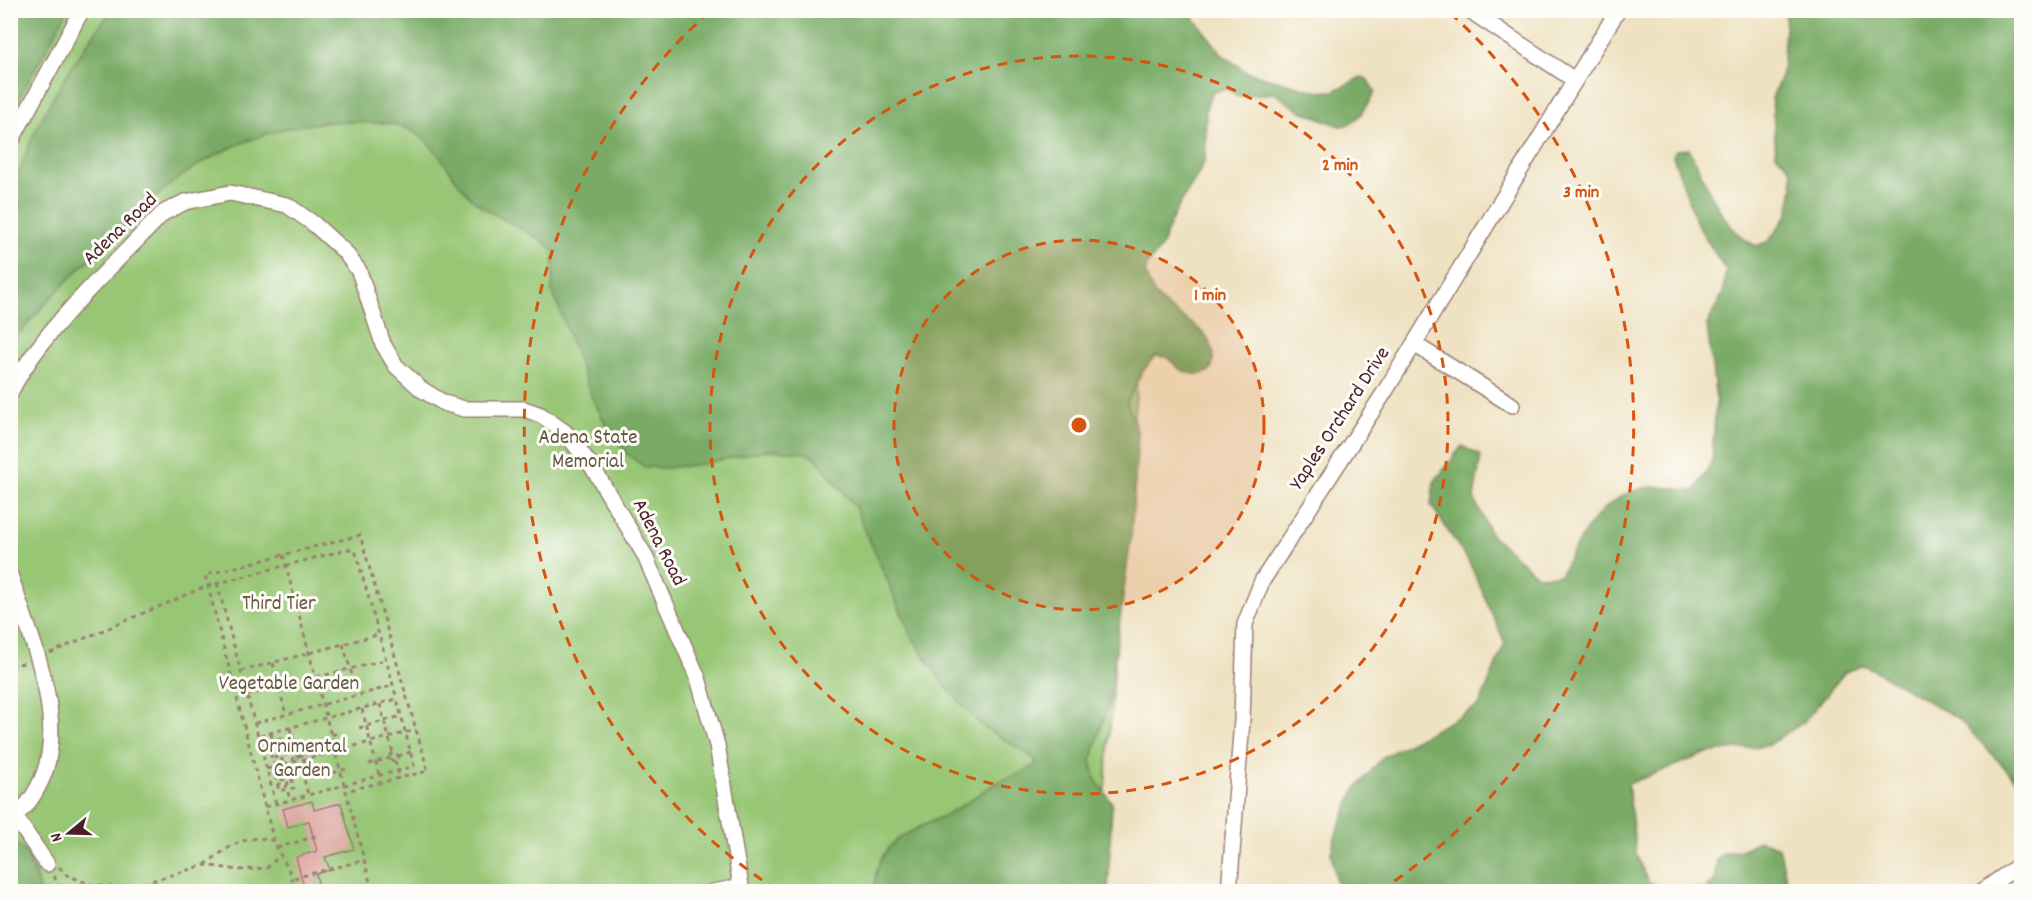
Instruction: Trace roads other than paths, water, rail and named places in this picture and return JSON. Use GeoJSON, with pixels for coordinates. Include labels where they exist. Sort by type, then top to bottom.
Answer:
{"type":"FeatureCollection","features":[{"type":"Feature","properties":{"kind":"street"},"geometry":{"type":"LineString","coordinates":[[10,143],[82,10]]}},
{"type":"Feature","properties":{"kind":"street"},"geometry":{"type":"LineString","coordinates":[[1469,10],[1574,79]]}},
{"type":"Feature","properties":{"kind":"street","name":"Yaples Orchard Drive"},"geometry":{"type":"LineString","coordinates":[[1228,891],[1242,720],[1245,624],[1262,581],[1414,344],[1617,10]]}},
{"type":"Feature","properties":{"kind":"street","name":"Adena Road"},"geometry":{"type":"LineString","coordinates":[[10,393],[19,374],[46,337],[163,213],[185,202],[230,194],[287,205],[344,251],[359,271],[383,344],[396,366],[421,388],[444,403],[464,409],[524,409],[541,415],[565,432],[593,468],[644,554],[698,678],[717,745],[742,889]]}},
{"type":"Feature","properties":{"kind":"street"},"geometry":{"type":"LineString","coordinates":[[1414,344],[1512,405]]}},
{"type":"Feature","properties":{"kind":"street"},"geometry":{"type":"LineString","coordinates":[[10,575],[50,708],[52,740],[46,773],[29,804],[12,816],[47,864]]}},
{"type":"Feature","properties":{"kind":"street"},"geometry":{"type":"LineString","coordinates":[[1982,891],[2022,863]]}},
{"type":"Feature","properties":{"kind":"street"},"geometry":{"type":"LineString","coordinates":[[713,891],[742,889]]}},
{"type":"Feature","properties":{"kind":"park label","name":"Adena State Memorial"},"geometry":{"type":"Point","coordinates":[588,451]}},
{"type":"Feature","properties":{"kind":"park label","name":"Third Tier"},"geometry":{"type":"Point","coordinates":[279,605]}},
{"type":"Feature","properties":{"kind":"park label","name":"Vegetable Garden"},"geometry":{"type":"Point","coordinates":[289,685]}},
{"type":"Feature","properties":{"kind":"park label","name":"Ornimental Garden"},"geometry":{"type":"Point","coordinates":[302,760]}}]}
